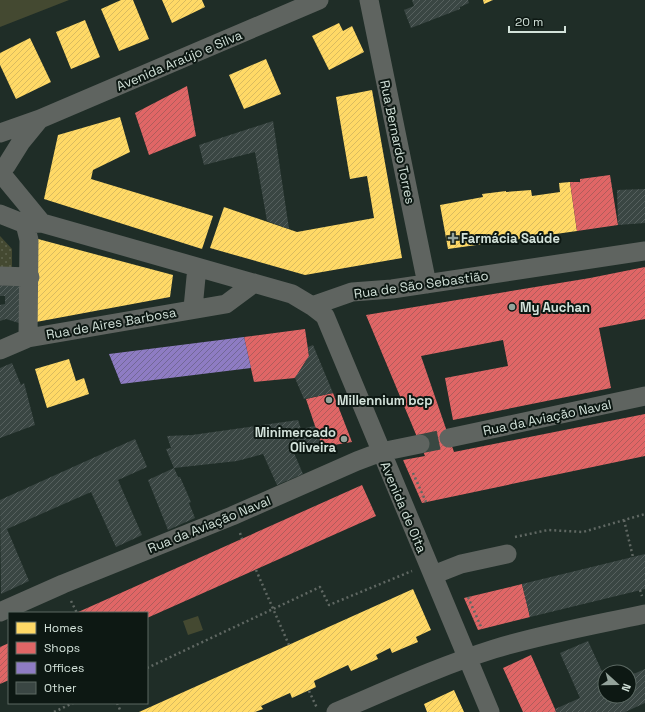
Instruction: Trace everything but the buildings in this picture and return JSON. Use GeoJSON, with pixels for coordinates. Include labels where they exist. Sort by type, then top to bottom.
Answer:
{"type":"FeatureCollection","features":[{"type":"Feature","properties":{"kind":"street","name":"Avenida Araújo e Silva"},"geometry":{"type":"LineString","coordinates":[[0,133],[40,119],[319,0]]}},
{"type":"Feature","properties":{"kind":"street","name":"Rua Bernardo Torres"},"geometry":{"type":"LineString","coordinates":[[369,0],[427,284]]}},
{"type":"Feature","properties":{"kind":"street","name":"Avenida Araújo e Silva"},"geometry":{"type":"LineString","coordinates":[[3,171],[20,142],[40,119]]}},
{"type":"Feature","properties":{"kind":"street"},"geometry":{"type":"LineString","coordinates":[[3,171],[33,224],[29,240],[30,277],[28,338]]}},
{"type":"Feature","properties":{"kind":"street"},"geometry":{"type":"LineString","coordinates":[[0,214],[33,224],[196,266],[292,294],[312,306]]}},
{"type":"Feature","properties":{"kind":"street","name":"Rua de São Sebastião"},"geometry":{"type":"LineString","coordinates":[[312,306],[352,292],[427,284],[645,251]]}},
{"type":"Feature","properties":{"kind":"street","name":"Rua de Aires Barbosa"},"geometry":{"type":"LineString","coordinates":[[193,308],[196,266]]}},
{"type":"Feature","properties":{"kind":"street"},"geometry":{"type":"LineString","coordinates":[[0,276],[30,277]]}},
{"type":"Feature","properties":{"kind":"street","name":"Rua de Aires Barbosa"},"geometry":{"type":"LineString","coordinates":[[0,350],[28,338],[193,308],[226,304],[254,283]]}},
{"type":"Feature","properties":{"kind":"street","name":"Avenida de Oita"},"geometry":{"type":"LineString","coordinates":[[312,306],[325,316],[490,712]]}},
{"type":"Feature","properties":{"kind":"street","name":"Rua da Aviação Naval"},"geometry":{"type":"LineString","coordinates":[[449,438],[645,396]]}},
{"type":"Feature","properties":{"kind":"street","name":"Rua da Aviação Naval"},"geometry":{"type":"LineString","coordinates":[[0,612],[381,452],[420,444]]}},
{"type":"Feature","properties":{"kind":"street"},"geometry":{"type":"LineString","coordinates":[[431,570],[461,564],[509,546]]}},
{"type":"Feature","properties":{"kind":"street"},"geometry":{"type":"LineString","coordinates":[[336,712],[467,658],[530,638],[645,614]]}},
{"type":"Feature","properties":{"kind":"path"},"geometry":{"type":"LineString","coordinates":[[410,467],[426,502]]}},
{"type":"Feature","properties":{"kind":"path"},"geometry":{"type":"LineString","coordinates":[[509,546],[548,530],[584,532],[645,514]]}},
{"type":"Feature","properties":{"kind":"path"},"geometry":{"type":"LineString","coordinates":[[624,520],[633,557]]}},
{"type":"Feature","properties":{"kind":"path"},"geometry":{"type":"LineString","coordinates":[[256,570],[289,645]]}},
{"type":"Feature","properties":{"kind":"path"},"geometry":{"type":"LineString","coordinates":[[148,668],[320,587],[329,605],[431,570]]}},
{"type":"Feature","properties":{"kind":"path"},"geometry":{"type":"LineString","coordinates":[[468,598],[482,629]]}},
{"type":"Feature","properties":{"kind":"path"},"geometry":{"type":"LineString","coordinates":[[309,691],[319,712]]}},
{"type":"Feature","properties":{"kind":"path"},"geometry":{"type":"LineString","coordinates":[[54,712],[71,704]]}},
{"type":"Feature","properties":{"kind":"green space"},"geometry":{"type":"Polygon","coordinates":[[[0,0],[69,0],[0,27],[0,0]]]}},
{"type":"Feature","properties":{"kind":"green space"},"geometry":{"type":"Polygon","coordinates":[[[0,236],[12,249],[12,270],[0,269],[0,236]]]}},
{"type":"Feature","properties":{"kind":"green space"},"geometry":{"type":"Polygon","coordinates":[[[198,616],[203,630],[188,635],[183,621],[198,616]]]}},
{"type":"Feature","properties":{"kind":"tunnel"},"geometry":{"type":"LineString","coordinates":[[420,444],[449,438]]}},
{"type":"Feature","properties":{"kind":"place","name":"Farmácia Saúde"},"geometry":{"type":"Point","coordinates":[453,238]}},
{"type":"Feature","properties":{"kind":"place","name":"My Auchan"},"geometry":{"type":"Point","coordinates":[512,307]}},
{"type":"Feature","properties":{"kind":"place","name":"Millennium bcp"},"geometry":{"type":"Point","coordinates":[329,400]}},
{"type":"Feature","properties":{"kind":"place","name":"Minimercado Oliveira"},"geometry":{"type":"Point","coordinates":[344,439]}}]}
